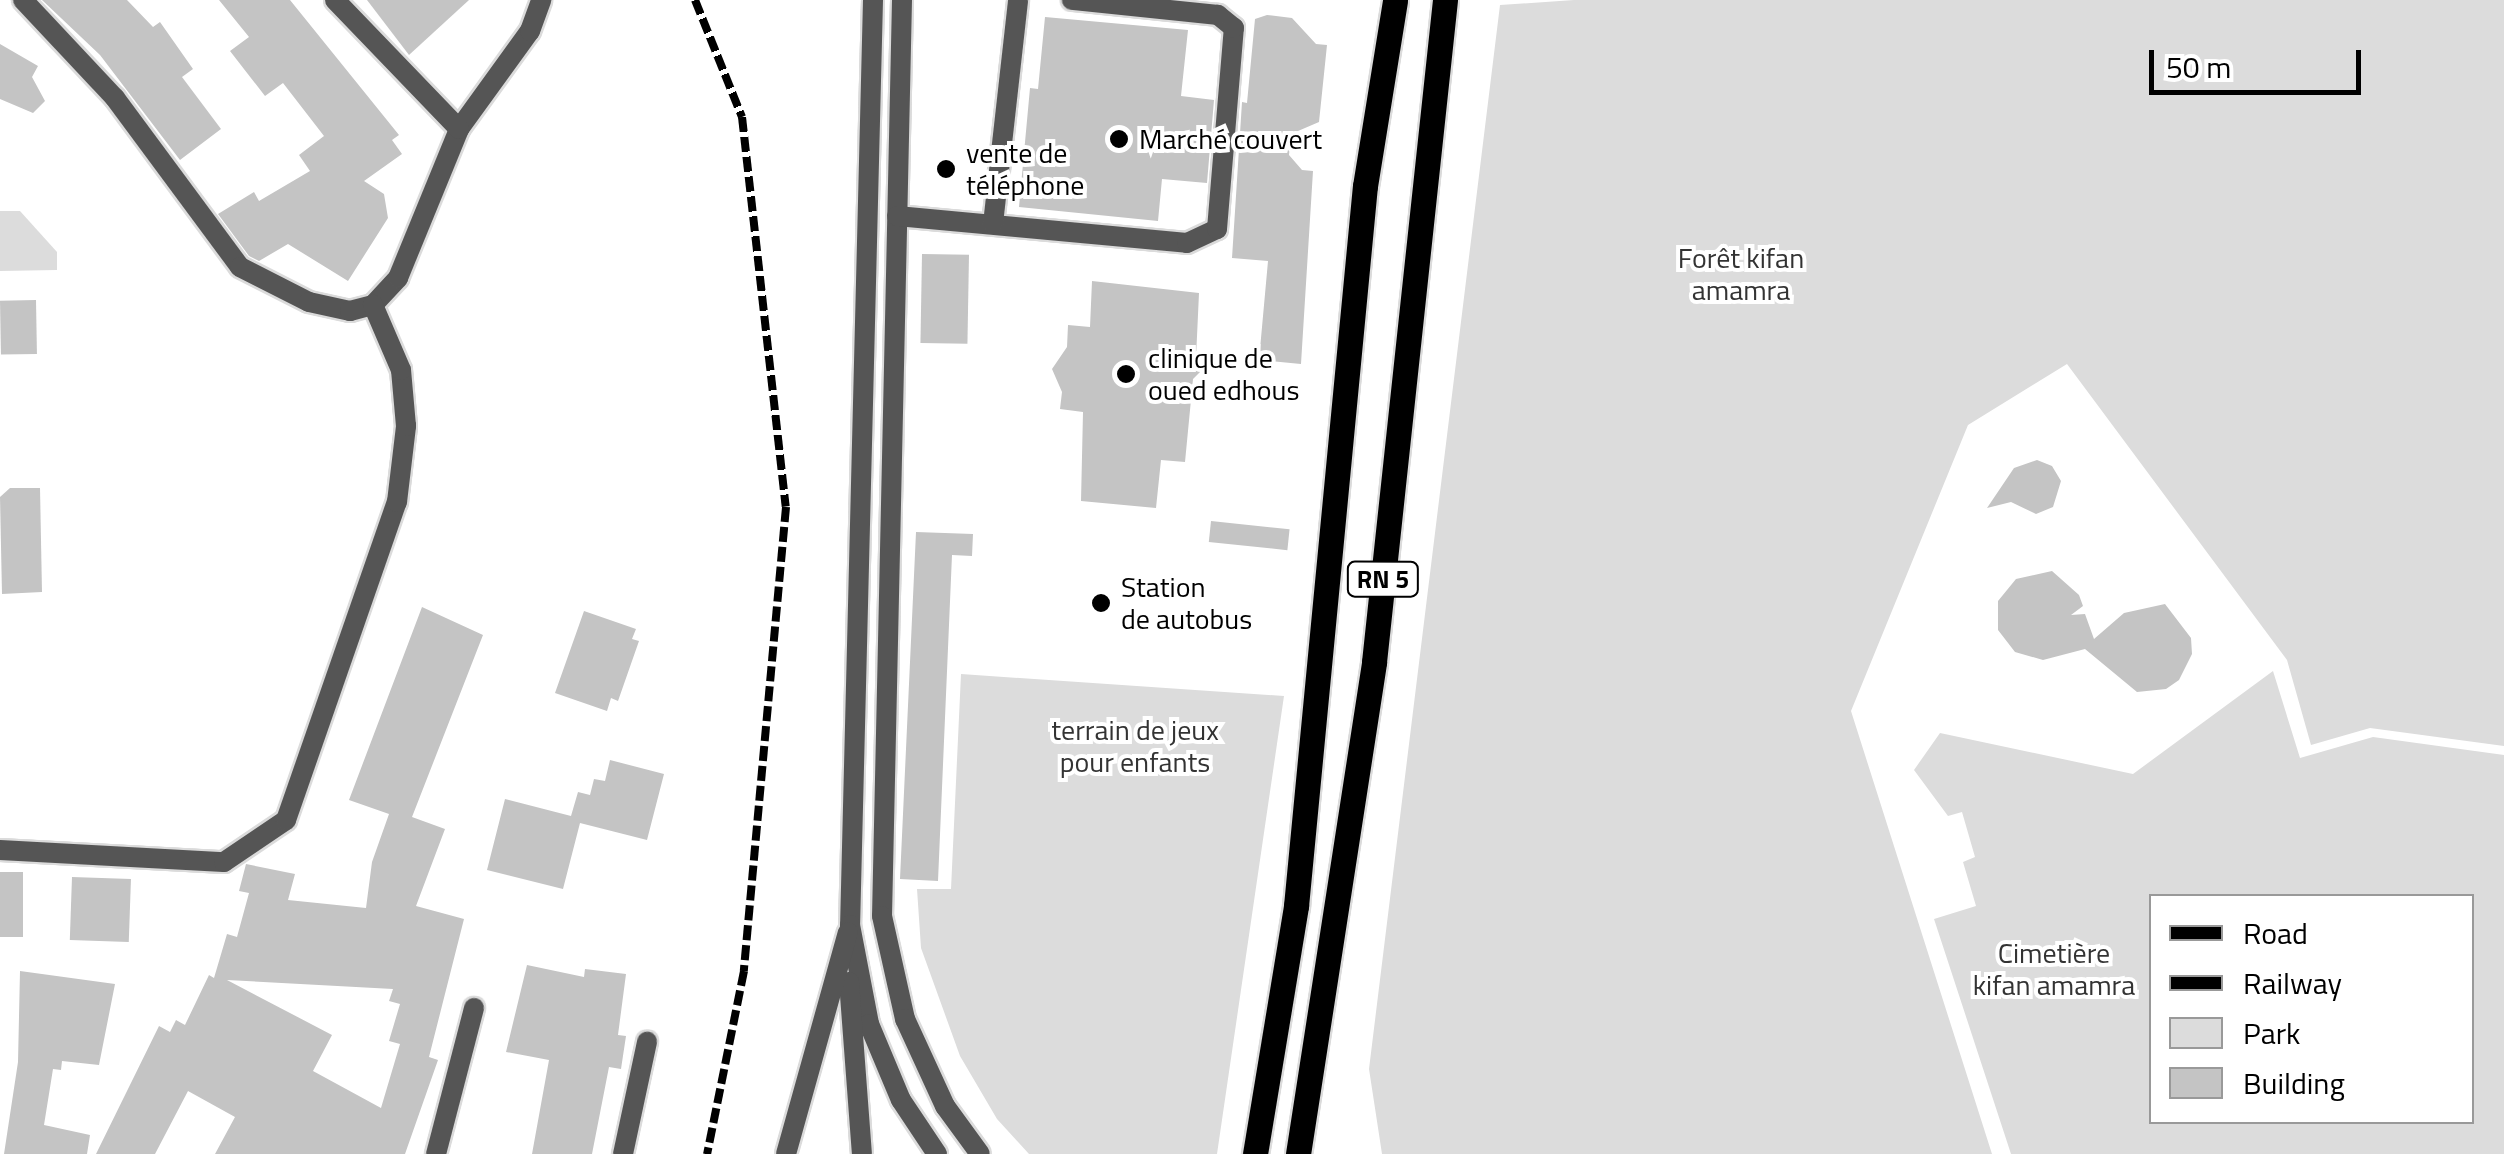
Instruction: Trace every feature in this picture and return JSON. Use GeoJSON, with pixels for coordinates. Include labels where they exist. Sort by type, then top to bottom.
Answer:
{"type":"FeatureCollection","features":[{"type":"Feature","properties":{"kind":"main road","name":"RN 5"},"geometry":{"type":"LineString","coordinates":[[1255,1154],[1296,906],[1365,186],[1395,0]]}},
{"type":"Feature","properties":{"kind":"main road","name":"RN 5"},"geometry":{"type":"LineString","coordinates":[[1298,1154],[1374,662],[1445,0]]}},
{"type":"Feature","properties":{"kind":"street"},"geometry":{"type":"LineString","coordinates":[[22,0],[115,98],[240,266],[333,310],[373,305],[398,278],[459,129],[530,30],[541,0]]}},
{"type":"Feature","properties":{"kind":"street"},"geometry":{"type":"LineString","coordinates":[[335,0],[459,129]]}},
{"type":"Feature","properties":{"kind":"street"},"geometry":{"type":"LineString","coordinates":[[862,1154],[850,925],[872,0]]}},
{"type":"Feature","properties":{"kind":"street"},"geometry":{"type":"LineString","coordinates":[[902,0],[882,916],[906,1019],[945,1106],[980,1154]]}},
{"type":"Feature","properties":{"kind":"street"},"geometry":{"type":"LineString","coordinates":[[993,224],[1018,0]]}},
{"type":"Feature","properties":{"kind":"street"},"geometry":{"type":"LineString","coordinates":[[896,216],[1188,243],[1217,229],[1234,28],[1218,15],[1072,0]]}},
{"type":"Feature","properties":{"kind":"street"},"geometry":{"type":"LineString","coordinates":[[0,850],[224,862],[286,820],[396,502],[406,426],[401,370],[373,305]]}},
{"type":"Feature","properties":{"kind":"street"},"geometry":{"type":"LineString","coordinates":[[850,925],[880,1052],[901,1100],[937,1154]]}},
{"type":"Feature","properties":{"kind":"street"},"geometry":{"type":"LineString","coordinates":[[786,1154],[850,925]]}},
{"type":"Feature","properties":{"kind":"street"},"geometry":{"type":"LineString","coordinates":[[436,1154],[474,1008]]}},
{"type":"Feature","properties":{"kind":"street"},"geometry":{"type":"LineString","coordinates":[[622,1154],[647,1042]]}},
{"type":"Feature","properties":{"kind":"street"},"geometry":{"type":"LineString","coordinates":[[859,1124],[866,1079],[880,1052]]}},
{"type":"Feature","properties":{"kind":"green space","name":"Forêt kifan amamra"},"geometry":{"type":"Polygon","coordinates":[[[1574,0],[2504,0],[2504,746],[2370,728],[2311,745],[2287,660],[2067,364],[1968,425],[1851,711],[1992,1154],[1382,1154],[1369,1069],[1500,5],[1574,0]]]}},
{"type":"Feature","properties":{"kind":"green space"},"geometry":{"type":"Polygon","coordinates":[[[0,211],[20,211],[57,252],[57,270],[0,271],[0,211]]]}},
{"type":"Feature","properties":{"kind":"green space","name":"Cimetière kifan amamra"},"geometry":{"type":"Polygon","coordinates":[[[2273,671],[2300,758],[2373,737],[2504,755],[2504,1154],[2011,1154],[1934,919],[1976,906],[1963,862],[1975,857],[1962,812],[1948,816],[1914,770],[1940,733],[2133,774],[2273,671]]]}},
{"type":"Feature","properties":{"kind":"green space","name":"terrain de jeux pour enfants"},"geometry":{"type":"Polygon","coordinates":[[[961,674],[1284,696],[1217,1154],[1029,1154],[997,1119],[960,1056],[921,948],[917,889],[951,889],[961,674]]]}},
{"type":"Feature","properties":{"kind":"building"},"geometry":{"type":"Polygon","coordinates":[[[42,0],[127,0],[153,27],[160,22],[193,69],[182,77],[221,129],[180,160],[100,55],[42,0]]]}},
{"type":"Feature","properties":{"kind":"building"},"geometry":{"type":"Polygon","coordinates":[[[219,0],[290,0],[399,135],[392,140],[402,154],[364,181],[384,194],[388,218],[348,281],[288,244],[259,261],[249,256],[218,214],[254,192],[259,201],[310,171],[299,155],[324,136],[283,83],[265,96],[230,51],[249,37],[219,0]]]}},
{"type":"Feature","properties":{"kind":"building"},"geometry":{"type":"Polygon","coordinates":[[[367,0],[469,0],[409,55],[367,0]]]}},
{"type":"Feature","properties":{"kind":"building"},"geometry":{"type":"Polygon","coordinates":[[[1267,15],[1292,18],[1316,44],[1327,45],[1319,122],[1291,134],[1289,155],[1302,170],[1313,171],[1301,364],[1259,360],[1268,261],[1232,258],[1242,102],[1247,103],[1255,19],[1267,15]]]}},
{"type":"Feature","properties":{"kind":"building","name":"Marché couvert"},"geometry":{"type":"Polygon","coordinates":[[[1045,17],[1188,30],[1181,96],[1214,100],[1207,183],[1162,179],[1158,221],[1019,207],[1030,88],[1038,89],[1045,17]]]}},
{"type":"Feature","properties":{"kind":"building"},"geometry":{"type":"Polygon","coordinates":[[[0,44],[38,66],[32,77],[45,101],[33,113],[0,99],[0,44]]]}},
{"type":"Feature","properties":{"kind":"building"},"geometry":{"type":"Polygon","coordinates":[[[922,254],[969,255],[967,344],[920,343],[922,254]]]}},
{"type":"Feature","properties":{"kind":"building","name":"clinique de oued edhous"},"geometry":{"type":"Polygon","coordinates":[[[1092,281],[1199,293],[1196,358],[1202,370],[1193,379],[1185,462],[1161,460],[1156,508],[1081,501],[1083,412],[1060,409],[1062,392],[1052,369],[1067,347],[1068,325],[1090,327],[1092,281]]]}},
{"type":"Feature","properties":{"kind":"building"},"geometry":{"type":"Polygon","coordinates":[[[36,300],[37,354],[1,355],[0,301],[36,300]]]}},
{"type":"Feature","properties":{"kind":"building"},"geometry":{"type":"Polygon","coordinates":[[[2037,460],[2052,466],[2061,481],[2053,507],[2036,514],[2011,502],[1987,508],[2014,468],[2037,460]]]}},
{"type":"Feature","properties":{"kind":"building"},"geometry":{"type":"Polygon","coordinates":[[[10,488],[40,488],[42,592],[2,594],[0,497],[10,488]]]}},
{"type":"Feature","properties":{"kind":"building"},"geometry":{"type":"Polygon","coordinates":[[[1211,521],[1290,529],[1287,550],[1209,542],[1211,521]]]}},
{"type":"Feature","properties":{"kind":"building"},"geometry":{"type":"Polygon","coordinates":[[[916,532],[973,534],[972,556],[952,555],[938,881],[900,879],[916,532]]]}},
{"type":"Feature","properties":{"kind":"building"},"geometry":{"type":"Polygon","coordinates":[[[2052,571],[2079,595],[2083,606],[2071,615],[2085,614],[2094,639],[2124,613],[2165,604],[2191,638],[2192,654],[2179,680],[2166,689],[2137,692],[2085,649],[2043,660],[2015,652],[1998,630],[1998,601],[2016,579],[2052,571]]]}},
{"type":"Feature","properties":{"kind":"building"},"geometry":{"type":"Polygon","coordinates":[[[422,607],[483,635],[412,817],[445,829],[416,906],[464,919],[429,1057],[438,1060],[405,1154],[215,1154],[235,1117],[188,1091],[155,1154],[96,1154],[159,1026],[170,1032],[176,1020],[185,1025],[209,975],[214,978],[227,934],[237,937],[249,893],[239,891],[246,864],[295,874],[288,900],[366,908],[372,862],[389,814],[349,800],[422,607]],[[227,980],[332,1035],[313,1071],[381,1108],[400,1044],[389,1041],[400,1004],[389,1001],[393,989],[227,980]]]}},
{"type":"Feature","properties":{"kind":"building"},"geometry":{"type":"Polygon","coordinates":[[[584,611],[636,629],[632,639],[639,641],[618,701],[611,698],[607,711],[555,693],[584,611]]]}},
{"type":"Feature","properties":{"kind":"building"},"geometry":{"type":"Polygon","coordinates":[[[610,760],[664,774],[647,840],[580,823],[563,889],[487,870],[505,799],[571,816],[578,792],[590,795],[594,779],[605,781],[610,760]]]}},
{"type":"Feature","properties":{"kind":"building"},"geometry":{"type":"Polygon","coordinates":[[[0,872],[23,872],[23,937],[0,937],[0,872]]]}},
{"type":"Feature","properties":{"kind":"building"},"geometry":{"type":"Polygon","coordinates":[[[72,877],[131,879],[129,942],[70,940],[72,877]]]}},
{"type":"Feature","properties":{"kind":"building"},"geometry":{"type":"Polygon","coordinates":[[[527,965],[584,977],[585,969],[626,974],[618,1035],[626,1036],[621,1069],[609,1067],[592,1154],[532,1154],[549,1060],[506,1052],[527,965]]]}},
{"type":"Feature","properties":{"kind":"building"},"geometry":{"type":"Polygon","coordinates":[[[20,971],[115,984],[99,1065],[62,1061],[61,1070],[53,1069],[44,1125],[90,1135],[87,1154],[4,1154],[18,1062],[20,971]]]}},
{"type":"Feature","properties":{"kind":"railway"},"geometry":{"type":"LineString","coordinates":[[695,0],[742,117],[786,507],[744,971],[707,1154]]}},
{"type":"Feature","properties":{"kind":"place","name":"Marché couvert"},"geometry":{"type":"Point","coordinates":[1119,139]}},
{"type":"Feature","properties":{"kind":"place","name":"vente de téléphone"},"geometry":{"type":"Point","coordinates":[946,169]}},
{"type":"Feature","properties":{"kind":"place","name":"clinique de oued edhous"},"geometry":{"type":"Point","coordinates":[1126,374]}},
{"type":"Feature","properties":{"kind":"place","name":"Station de autobus"},"geometry":{"type":"Point","coordinates":[1101,603]}}]}
